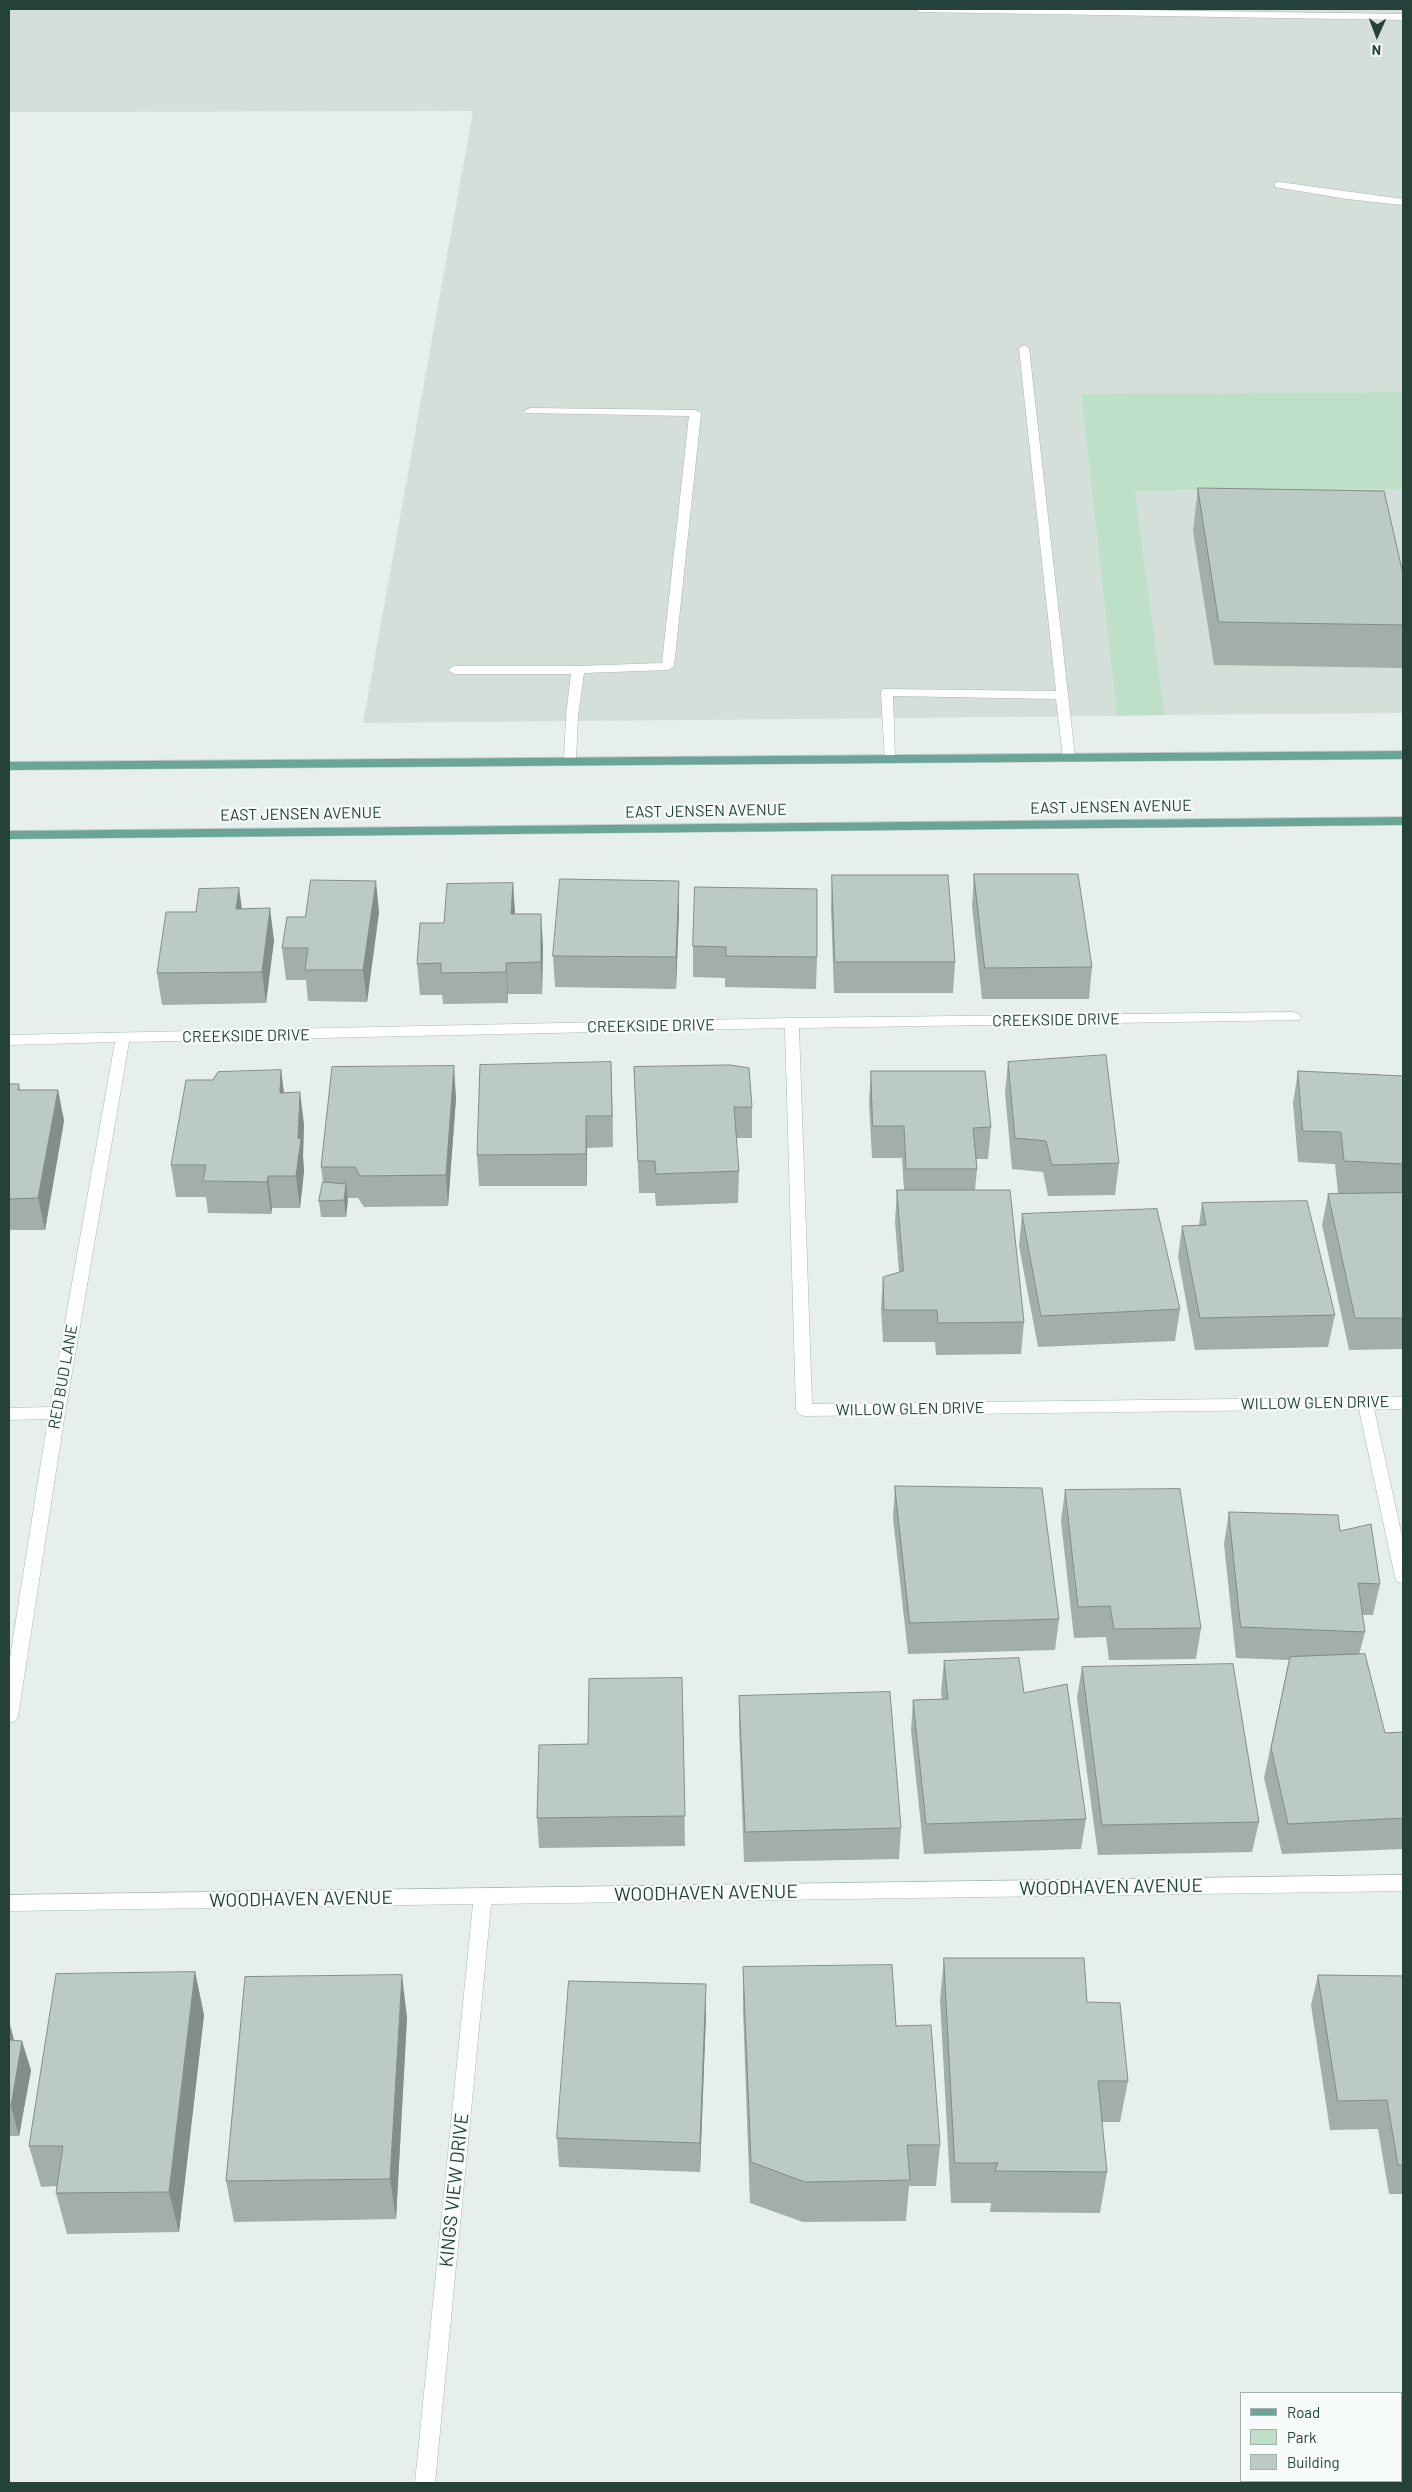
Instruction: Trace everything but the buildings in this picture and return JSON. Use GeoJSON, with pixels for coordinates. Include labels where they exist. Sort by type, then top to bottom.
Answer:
{"type":"FeatureCollection","features":[{"type":"Feature","properties":{"kind":"main road"},"geometry":{"type":"LineString","coordinates":[[9,766],[1403,754]]}},
{"type":"Feature","properties":{"kind":"main road","name":"EAST JENSEN AVENUE"},"geometry":{"type":"LineString","coordinates":[[9,835],[1403,821]]}},
{"type":"Feature","properties":{"kind":"street"},"geometry":{"type":"LineString","coordinates":[[919,9],[1403,17]]}},
{"type":"Feature","properties":{"kind":"street"},"geometry":{"type":"LineString","coordinates":[[1279,185],[1347,196],[1403,202]]}},
{"type":"Feature","properties":{"kind":"street"},"geometry":{"type":"LineString","coordinates":[[1024,348],[1069,757]]}},
{"type":"Feature","properties":{"kind":"street"},"geometry":{"type":"LineString","coordinates":[[454,670],[578,670],[668,666],[694,413],[530,411]]}},
{"type":"Feature","properties":{"kind":"street"},"geometry":{"type":"LineString","coordinates":[[570,761],[572,716],[578,670]]}},
{"type":"Feature","properties":{"kind":"street"},"geometry":{"type":"LineString","coordinates":[[889,759],[888,692],[1062,695]]}},
{"type":"Feature","properties":{"kind":"street","name":"CREEKSIDE DRIVE"},"geometry":{"type":"LineString","coordinates":[[9,1040],[792,1023],[1294,1017]]}},
{"type":"Feature","properties":{"kind":"street","name":"WILLOW GLEN DRIVE"},"geometry":{"type":"LineString","coordinates":[[792,1023],[804,1410],[1403,1402]]}},
{"type":"Feature","properties":{"kind":"street","name":"RED BUD LANE"},"geometry":{"type":"LineString","coordinates":[[9,1716],[57,1413],[123,1038]]}},
{"type":"Feature","properties":{"kind":"street"},"geometry":{"type":"LineString","coordinates":[[1364,1403],[1403,1577]]}},
{"type":"Feature","properties":{"kind":"street"},"geometry":{"type":"LineString","coordinates":[[9,1414],[57,1413]]}},
{"type":"Feature","properties":{"kind":"street","name":"WOODHAVEN AVENUE"},"geometry":{"type":"LineString","coordinates":[[9,1903],[1403,1883]]}},
{"type":"Feature","properties":{"kind":"street","name":"KINGS VIEW DRIVE"},"geometry":{"type":"LineString","coordinates":[[425,2483],[483,1896]]}},
{"type":"Feature","properties":{"kind":"shaded area"},"geometry":{"type":"Polygon","coordinates":[[[9,9],[1403,9],[1403,392],[1081,395],[1117,716],[363,723],[473,111],[9,112],[9,9]]]}},
{"type":"Feature","properties":{"kind":"shaded area"},"geometry":{"type":"Polygon","coordinates":[[[1403,489],[1403,713],[1165,715],[1135,491],[1403,489]]]}},
{"type":"Feature","properties":{"kind":"green space"},"geometry":{"type":"Polygon","coordinates":[[[1403,392],[1403,489],[1135,491],[1165,715],[1117,716],[1081,394],[1403,392]]]}}]}
